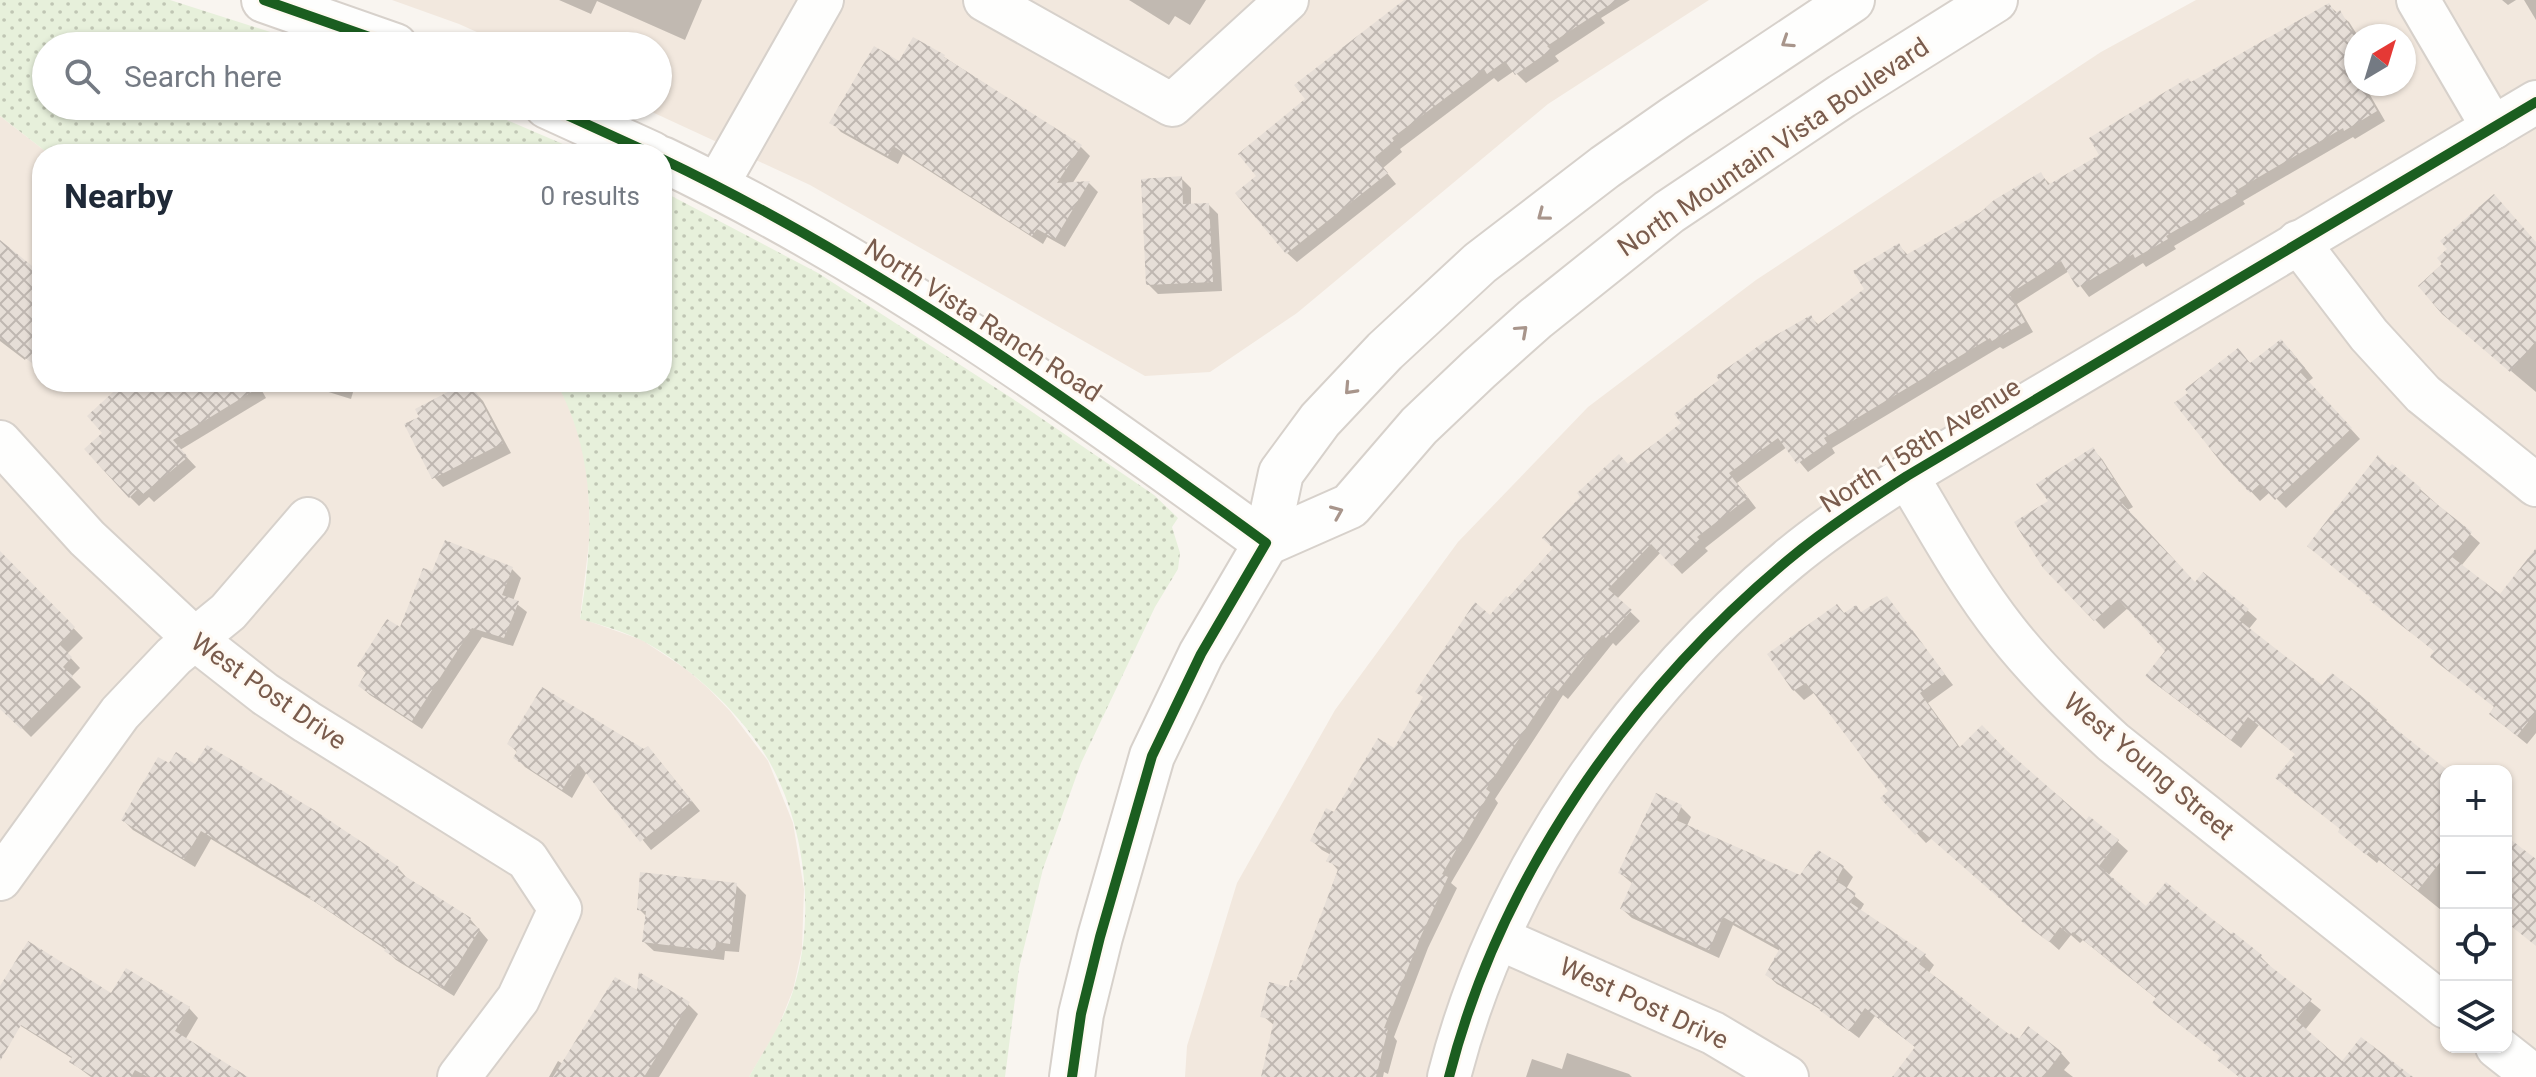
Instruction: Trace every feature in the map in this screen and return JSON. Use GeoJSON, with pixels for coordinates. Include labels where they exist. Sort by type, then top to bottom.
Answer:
{"type":"FeatureCollection","features":[{"type":"Feature","properties":{"kind":"street"},"geometry":{"type":"LineString","coordinates":[[264,0],[355,32]]}},
{"type":"Feature","properties":{"kind":"street"},"geometry":{"type":"LineString","coordinates":[[717,185],[822,0]]}},
{"type":"Feature","properties":{"kind":"street"},"geometry":{"type":"LineString","coordinates":[[985,0],[1172,105],[1287,0]]}},
{"type":"Feature","properties":{"kind":"street"},"geometry":{"type":"LineString","coordinates":[[1072,1077],[1081,1014],[1100,937],[1152,756],[1201,654],[1266,543],[1281,473],[1320,420],[1385,351],[1480,263],[1605,167],[1745,69],[1852,0]]}},
{"type":"Feature","properties":{"kind":"street","name":"North Mountain Vista Boulevard"},"geometry":{"type":"LineString","coordinates":[[1266,543],[1350,506],[1419,426],[1479,369],[1591,273],[1669,212],[1842,96],[1995,0]]}},
{"type":"Feature","properties":{"kind":"street"},"geometry":{"type":"LineString","coordinates":[[2418,0],[2493,128]]}},
{"type":"Feature","properties":{"kind":"street","name":"North 158th Avenue"},"geometry":{"type":"LineString","coordinates":[[1449,1077],[1498,938],[1537,860],[1585,784],[1614,743],[1679,665],[1787,561],[1844,517],[1907,476],[2536,102]]}},
{"type":"Feature","properties":{"kind":"street"},"geometry":{"type":"LineString","coordinates":[[578,120],[630,144]]}},
{"type":"Feature","properties":{"kind":"street","name":"North Vista Ranch Road"},"geometry":{"type":"LineString","coordinates":[[672,164],[717,185],[923,303],[1077,406],[1266,543]]}},
{"type":"Feature","properties":{"kind":"street"},"geometry":{"type":"LineString","coordinates":[[2298,242],[2369,335],[2423,394],[2536,485]]}},
{"type":"Feature","properties":{"kind":"street","name":"West Post Drive"},"geometry":{"type":"LineString","coordinates":[[0,442],[108,560],[196,640],[265,694],[307,722],[527,859],[560,909],[518,999],[459,1077]]}},
{"type":"Feature","properties":{"kind":"street","name":"West Young Street"},"geometry":{"type":"LineString","coordinates":[[1907,476],[1958,562],[2004,629],[2073,706],[2113,742],[2440,1002]]}},
{"type":"Feature","properties":{"kind":"street"},"geometry":{"type":"LineString","coordinates":[[0,879],[120,713],[165,666],[228,612],[308,519]]}},
{"type":"Feature","properties":{"kind":"street","name":"West Post Drive"},"geometry":{"type":"LineString","coordinates":[[1498,938],[1713,1033],[1787,1077]]}},
{"type":"Feature","properties":{"kind":"street"},"geometry":{"type":"LineString","coordinates":[[2505,1053],[2535,1077]]}},
{"type":"Feature","properties":{"kind":"shaded area"},"geometry":{"type":"Polygon","coordinates":[[[392,0],[1709,0],[1548,104],[1297,313],[1210,372],[1145,376],[810,185],[669,120],[672,120],[672,32],[477,32],[392,0]]]}},
{"type":"Feature","properties":{"kind":"shaded area"},"geometry":{"type":"Polygon","coordinates":[[[2196,0],[2536,0],[2536,1077],[1185,1077],[1187,1046],[1237,883],[1335,710],[1458,542],[1588,407],[1756,280],[2101,52],[2196,0]]]}},
{"type":"Feature","properties":{"kind":"shaded area"},"geometry":{"type":"Polygon","coordinates":[[[0,116],[36,144],[32,144],[32,392],[561,392],[582,444],[588,479],[590,534],[580,618],[642,640],[686,669],[730,711],[768,761],[793,823],[804,889],[802,949],[793,990],[777,1030],[749,1077],[0,1077],[0,116]]]}},
{"type":"Feature","properties":{"kind":"green space"},"geometry":{"type":"Polygon","coordinates":[[[0,0],[170,0],[270,32],[32,32],[32,120],[507,120],[563,144],[36,144],[0,116],[0,0]]]}},
{"type":"Feature","properties":{"kind":"green space"},"geometry":{"type":"Polygon","coordinates":[[[672,196],[818,273],[1013,399],[1154,495],[1178,518],[1172,527],[1180,553],[1178,569],[1155,607],[1081,763],[1043,869],[1019,968],[1005,1077],[749,1077],[784,1014],[800,963],[804,934],[804,874],[792,815],[782,787],[758,743],[714,693],[679,664],[643,641],[580,619],[588,558],[589,498],[579,439],[561,392],[672,392],[672,196]]]}},
{"type":"Feature","properties":{"kind":"building"},"geometry":{"type":"Polygon","coordinates":[[[1404,0],[1617,0],[1547,46],[1551,50],[1515,75],[1505,61],[1487,74],[1484,69],[1392,138],[1394,141],[1375,157],[1388,173],[1286,254],[1235,193],[1256,176],[1238,154],[1305,99],[1294,85],[1404,0]]]}},
{"type":"Feature","properties":{"kind":"building"},"geometry":{"type":"Polygon","coordinates":[[[2329,3],[2335,13],[2340,10],[2348,24],[2344,24],[2344,96],[2368,96],[2377,111],[2235,191],[2237,194],[2166,236],[2168,239],[2135,258],[2133,254],[2077,288],[2061,261],[2009,294],[2025,322],[1992,341],[1990,338],[1824,438],[1827,443],[1797,464],[1778,438],[1729,473],[1748,498],[1697,537],[1700,540],[1672,566],[1651,544],[1608,589],[1632,610],[1606,638],[1602,635],[1558,691],[1553,687],[1486,789],[1490,792],[1442,874],[1448,877],[1384,1028],[1388,1029],[1376,1077],[1261,1077],[1274,1020],[1260,1017],[1269,982],[1289,987],[1290,980],[1296,981],[1339,867],[1326,861],[1331,851],[1310,841],[1326,808],[1334,812],[1378,738],[1394,748],[1423,697],[1415,692],[1475,602],[1490,615],[1506,596],[1508,598],[1553,548],[1542,538],[1580,497],[1577,493],[1619,454],[1628,464],[1681,423],[1674,414],[1719,380],[1716,376],[1764,342],[1811,315],[1817,325],[1864,289],[1853,271],[1899,243],[1906,255],[1981,212],[1994,200],[2041,172],[2048,185],[2099,155],[2089,138],[2188,78],[2191,82],[2329,3]]]}},
{"type":"Feature","properties":{"kind":"building"},"geometry":{"type":"Polygon","coordinates":[[[913,37],[1082,145],[1057,183],[1090,181],[1055,239],[1037,229],[1032,236],[893,146],[888,156],[829,123],[874,46],[899,61],[913,37]]]}},
{"type":"Feature","properties":{"kind":"building"},"geometry":{"type":"Polygon","coordinates":[[[1182,176],[1183,204],[1209,203],[1213,282],[1146,285],[1141,179],[1182,176]]]}},
{"type":"Feature","properties":{"kind":"building"},"geometry":{"type":"Polygon","coordinates":[[[2494,194],[2536,242],[2536,341],[2510,372],[2442,314],[2418,286],[2442,264],[2437,258],[2447,249],[2440,241],[2494,194]]]}},
{"type":"Feature","properties":{"kind":"building"},"geometry":{"type":"Polygon","coordinates":[[[0,240],[32,266],[32,363],[0,338],[0,240]]]}},
{"type":"Feature","properties":{"kind":"building"},"geometry":{"type":"Polygon","coordinates":[[[2281,339],[2305,368],[2300,372],[2352,428],[2275,500],[2260,484],[2250,493],[2224,466],[2174,403],[2188,393],[2185,389],[2238,348],[2250,363],[2281,339]]]}},
{"type":"Feature","properties":{"kind":"building"},"geometry":{"type":"Polygon","coordinates":[[[113,392],[252,392],[173,440],[188,457],[143,494],[138,489],[129,498],[84,449],[102,433],[87,416],[113,392]]]}},
{"type":"Feature","properties":{"kind":"building"},"geometry":{"type":"Polygon","coordinates":[[[448,392],[476,392],[503,443],[432,479],[404,424],[419,417],[415,409],[448,392]]]}},
{"type":"Feature","properties":{"kind":"building"},"geometry":{"type":"Polygon","coordinates":[[[2093,447],[2125,496],[2119,500],[2195,582],[2203,572],[2249,609],[2239,620],[2322,685],[2332,673],[2441,765],[2440,862],[2418,890],[2369,852],[2366,855],[2338,832],[2340,829],[2275,778],[2295,754],[2248,717],[2231,740],[2145,676],[2165,651],[2118,599],[2094,621],[2043,568],[2014,522],[2048,501],[2036,484],[2093,447]]]}},
{"type":"Feature","properties":{"kind":"building"},"geometry":{"type":"Polygon","coordinates":[[[2378,455],[2472,532],[2452,557],[2500,594],[2536,548],[2536,712],[2517,736],[2489,714],[2494,707],[2430,657],[2434,651],[2307,546],[2378,455]]]}},
{"type":"Feature","properties":{"kind":"building"},"geometry":{"type":"Polygon","coordinates":[[[445,540],[513,567],[502,595],[519,601],[504,638],[472,628],[412,721],[358,686],[366,672],[357,666],[387,619],[400,627],[423,568],[432,571],[445,540]]]}},
{"type":"Feature","properties":{"kind":"building"},"geometry":{"type":"Polygon","coordinates":[[[0,551],[75,627],[59,644],[72,657],[63,667],[73,676],[21,729],[0,709],[0,551]]]}},
{"type":"Feature","properties":{"kind":"building"},"geometry":{"type":"Polygon","coordinates":[[[1887,596],[1945,674],[1920,693],[1959,748],[1982,725],[2086,820],[2089,816],[2119,840],[2099,866],[2146,906],[2166,882],[2262,955],[2260,958],[2312,999],[2296,1020],[2342,1061],[2361,1037],[2413,1077],[2239,1077],[2217,1060],[2220,1056],[2152,1003],[2156,998],[2073,932],[2070,935],[2060,927],[2049,942],[2021,921],[2023,919],[1921,830],[1915,835],[1880,798],[1888,791],[1806,683],[1793,691],[1767,654],[1837,604],[1844,613],[1856,605],[1861,612],[1887,596]]]}},
{"type":"Feature","properties":{"kind":"building"},"geometry":{"type":"Polygon","coordinates":[[[542,687],[644,749],[648,746],[692,801],[640,842],[578,763],[562,790],[513,758],[517,751],[507,744],[542,687]]]}},
{"type":"Feature","properties":{"kind":"building"},"geometry":{"type":"Polygon","coordinates":[[[207,745],[314,810],[399,867],[397,871],[471,918],[468,922],[480,929],[443,988],[384,951],[386,948],[311,897],[201,831],[184,859],[121,820],[158,757],[169,763],[176,752],[195,764],[207,745]]]}},
{"type":"Feature","properties":{"kind":"building"},"geometry":{"type":"Polygon","coordinates":[[[1656,793],[1682,805],[1676,820],[1800,875],[1818,850],[1844,866],[1836,881],[1856,893],[1851,903],[1926,954],[1919,964],[2010,1035],[2019,1039],[2028,1026],[2062,1052],[2043,1077],[1892,1077],[1915,1047],[1865,1008],[1849,1031],[1820,1008],[1765,975],[1780,948],[1723,917],[1709,950],[1620,909],[1633,880],[1618,873],[1656,793]]]}},
{"type":"Feature","properties":{"kind":"building"},"geometry":{"type":"Polygon","coordinates":[[[2512,841],[2536,859],[2536,946],[2512,927],[2512,841]]]}},
{"type":"Feature","properties":{"kind":"building"},"geometry":{"type":"Polygon","coordinates":[[[640,872],[737,883],[730,944],[716,942],[715,951],[642,942],[646,911],[637,910],[640,872]]]}},
{"type":"Feature","properties":{"kind":"building"},"geometry":{"type":"Polygon","coordinates":[[[28,941],[111,993],[126,968],[190,1007],[175,1031],[248,1077],[148,1077],[135,1070],[131,1077],[94,1077],[69,1062],[72,1057],[21,1025],[0,1061],[0,986],[28,941]]]}},
{"type":"Feature","properties":{"kind":"building"},"geometry":{"type":"Polygon","coordinates":[[[639,972],[690,1002],[644,1077],[553,1077],[615,977],[637,990],[639,972]]]}},
{"type":"Feature","properties":{"kind":"cycle path"},"geometry":{"type":"LineString","coordinates":[[264,0],[355,32]]}},
{"type":"Feature","properties":{"kind":"cycle path"},"geometry":{"type":"LineString","coordinates":[[1449,1077],[1472,1002],[1501,930],[1537,860],[1578,793],[1625,729],[1676,668],[1730,612],[1816,537],[1907,476],[2536,102]]}},
{"type":"Feature","properties":{"kind":"cycle path"},"geometry":{"type":"LineString","coordinates":[[578,120],[630,144]]}},
{"type":"Feature","properties":{"kind":"cycle path"},"geometry":{"type":"LineString","coordinates":[[672,164],[820,243],[973,337],[1121,438],[1266,543],[1201,654],[1152,756],[1100,937],[1081,1014],[1072,1077]]}}]}
